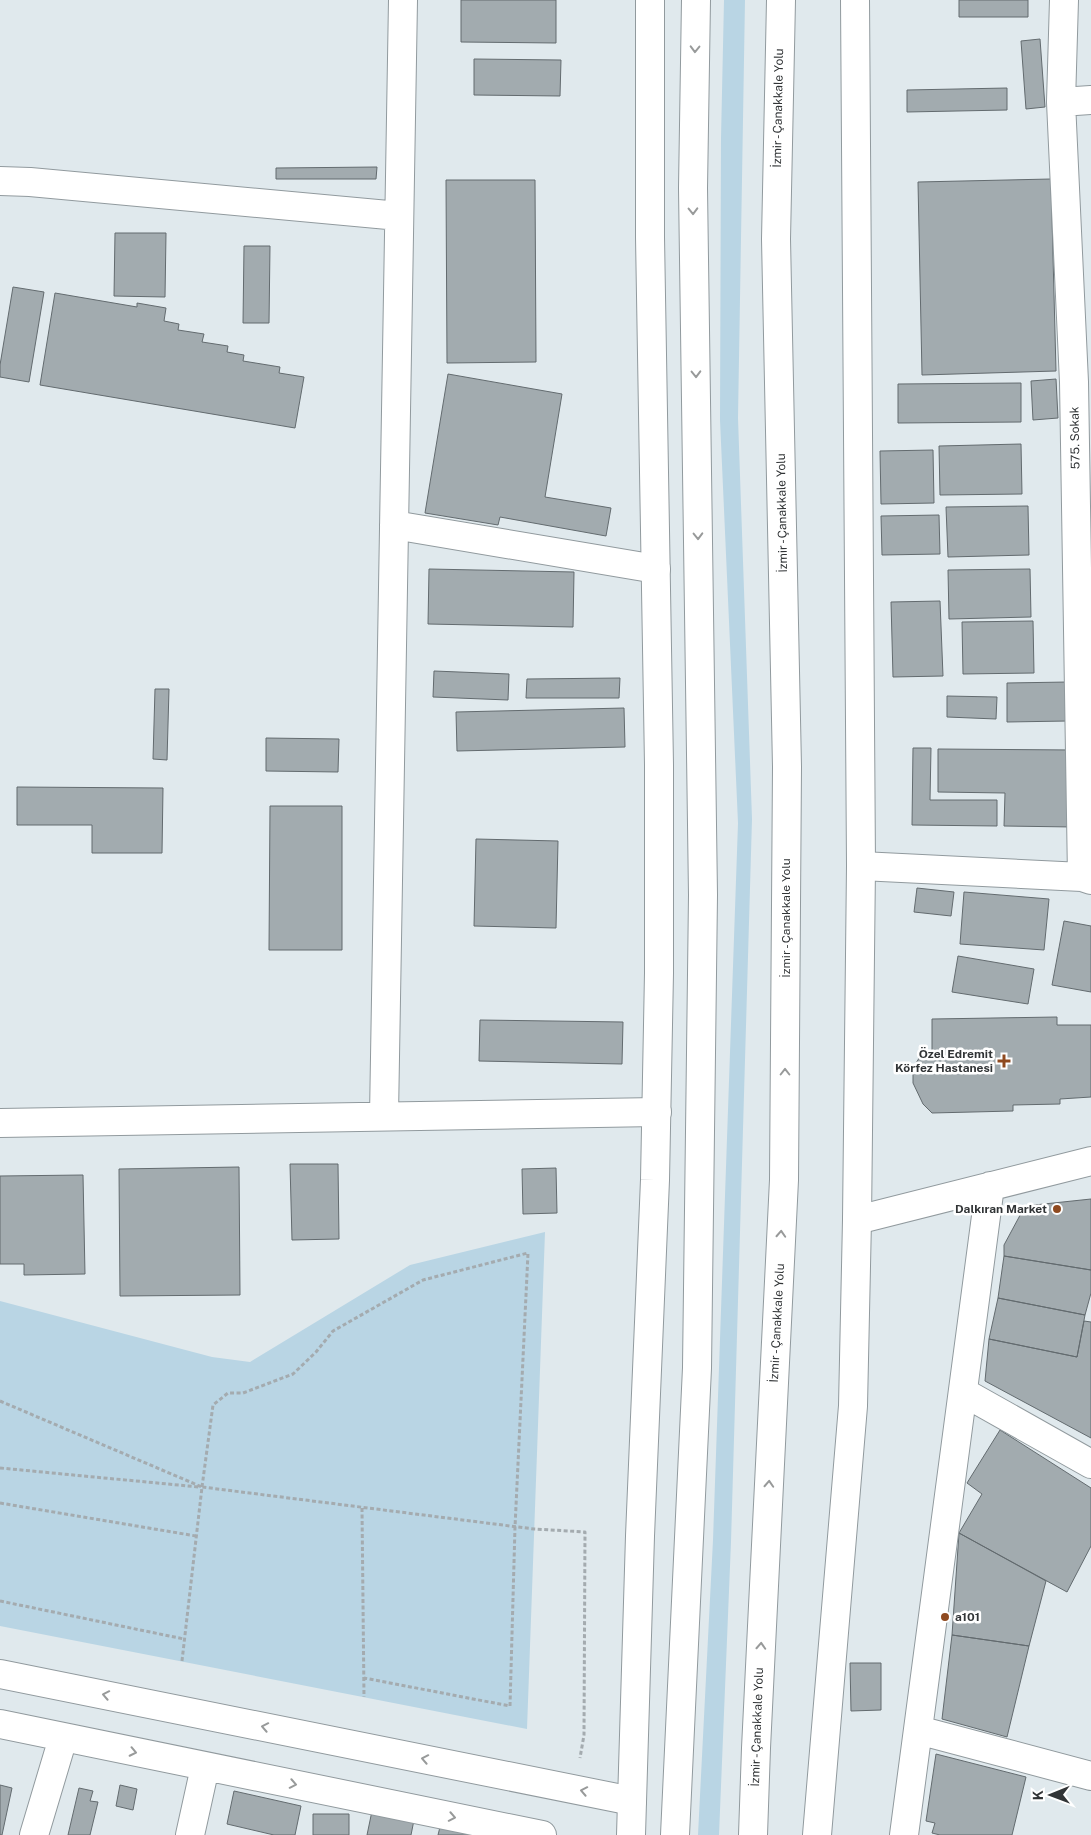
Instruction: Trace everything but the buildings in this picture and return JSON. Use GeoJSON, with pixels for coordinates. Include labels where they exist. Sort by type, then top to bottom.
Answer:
{"type":"FeatureCollection","features":[{"type":"Feature","properties":{"kind":"main road"},"geometry":{"type":"LineString","coordinates":[[384,1116],[403,0]]}},
{"type":"Feature","properties":{"kind":"main road"},"geometry":{"type":"LineString","coordinates":[[631,1835],[657,1112],[660,972],[650,237],[650,0]]}},
{"type":"Feature","properties":{"kind":"main road"},"geometry":{"type":"LineString","coordinates":[[674,1835],[696,1368],[703,895],[693,188],[696,0]]}},
{"type":"Feature","properties":{"kind":"main road","name":"İzmir - Çanakkale Yolu"},"geometry":{"type":"LineString","coordinates":[[753,1835],[784,1180],[787,767],[776,239],[781,0]]}},
{"type":"Feature","properties":{"kind":"main road"},"geometry":{"type":"LineString","coordinates":[[817,1835],[853,1406],[857,1220],[861,866],[856,0]]}},
{"type":"Feature","properties":{"kind":"main road","name":"575. Sokak"},"geometry":{"type":"LineString","coordinates":[[1064,0],[1061,102],[1082,381],[1087,878]]}},
{"type":"Feature","properties":{"kind":"main road"},"geometry":{"type":"LineString","coordinates":[[1061,102],[1091,100]]}},
{"type":"Feature","properties":{"kind":"main road"},"geometry":{"type":"LineString","coordinates":[[0,181],[30,182],[399,216]]}},
{"type":"Feature","properties":{"kind":"main road"},"geometry":{"type":"LineString","coordinates":[[394,525],[656,569]]}},
{"type":"Feature","properties":{"kind":"main road"},"geometry":{"type":"LineString","coordinates":[[861,866],[1087,878]]}},
{"type":"Feature","properties":{"kind":"main road"},"geometry":{"type":"LineString","coordinates":[[0,1123],[657,1112]]}},
{"type":"Feature","properties":{"kind":"main road"},"geometry":{"type":"LineString","coordinates":[[857,1220],[1091,1161]]}},
{"type":"Feature","properties":{"kind":"main road"},"geometry":{"type":"LineString","coordinates":[[904,1835],[990,1186]]}},
{"type":"Feature","properties":{"kind":"main road"},"geometry":{"type":"LineString","coordinates":[[963,1392],[1091,1464]]}},
{"type":"Feature","properties":{"kind":"main road"},"geometry":{"type":"LineString","coordinates":[[0,1674],[632,1801]]}},
{"type":"Feature","properties":{"kind":"main road"},"geometry":{"type":"LineString","coordinates":[[0,1724],[542,1835]]}},
{"type":"Feature","properties":{"kind":"main road"},"geometry":{"type":"LineString","coordinates":[[918,1730],[1091,1776]]}},
{"type":"Feature","properties":{"kind":"main road"},"geometry":{"type":"LineString","coordinates":[[34,1835],[63,1738]]}},
{"type":"Feature","properties":{"kind":"main road"},"geometry":{"type":"LineString","coordinates":[[190,1835],[205,1767]]}},
{"type":"Feature","properties":{"kind":"path"},"geometry":{"type":"LineString","coordinates":[[182,1661],[212,1405],[228,1393],[243,1393],[293,1374],[316,1352],[333,1331],[423,1280],[528,1253],[515,1527],[510,1706],[364,1678]]}},
{"type":"Feature","properties":{"kind":"path"},"geometry":{"type":"LineString","coordinates":[[0,1400],[202,1487]]}},
{"type":"Feature","properties":{"kind":"path"},"geometry":{"type":"LineString","coordinates":[[0,1468],[202,1487],[515,1527],[585,1532],[584,1735]]}},
{"type":"Feature","properties":{"kind":"path"},"geometry":{"type":"LineString","coordinates":[[0,1503],[196,1536]]}},
{"type":"Feature","properties":{"kind":"path"},"geometry":{"type":"LineString","coordinates":[[362,1508],[364,1697]]}},
{"type":"Feature","properties":{"kind":"path"},"geometry":{"type":"LineString","coordinates":[[0,1601],[184,1639]]}},
{"type":"Feature","properties":{"kind":"shaded area"},"geometry":{"type":"Polygon","coordinates":[[[724,0],[745,0],[738,418],[752,819],[731,1542],[719,1835],[698,1835],[713,1540],[738,823],[720,420],[721,138],[724,0]]]}},
{"type":"Feature","properties":{"kind":"shaded area"},"geometry":{"type":"Polygon","coordinates":[[[545,1232],[527,1729],[0,1626],[0,1301],[212,1357],[250,1362],[410,1265],[545,1232]]]}},
{"type":"Feature","properties":{"kind":"place","name":"Özel Edremit Körfez Hastanesi"},"geometry":{"type":"Point","coordinates":[1004,1061]}},
{"type":"Feature","properties":{"kind":"place","name":"Dalkıran Market"},"geometry":{"type":"Point","coordinates":[1057,1209]}},
{"type":"Feature","properties":{"kind":"place","name":"a101"},"geometry":{"type":"Point","coordinates":[945,1617]}}]}
